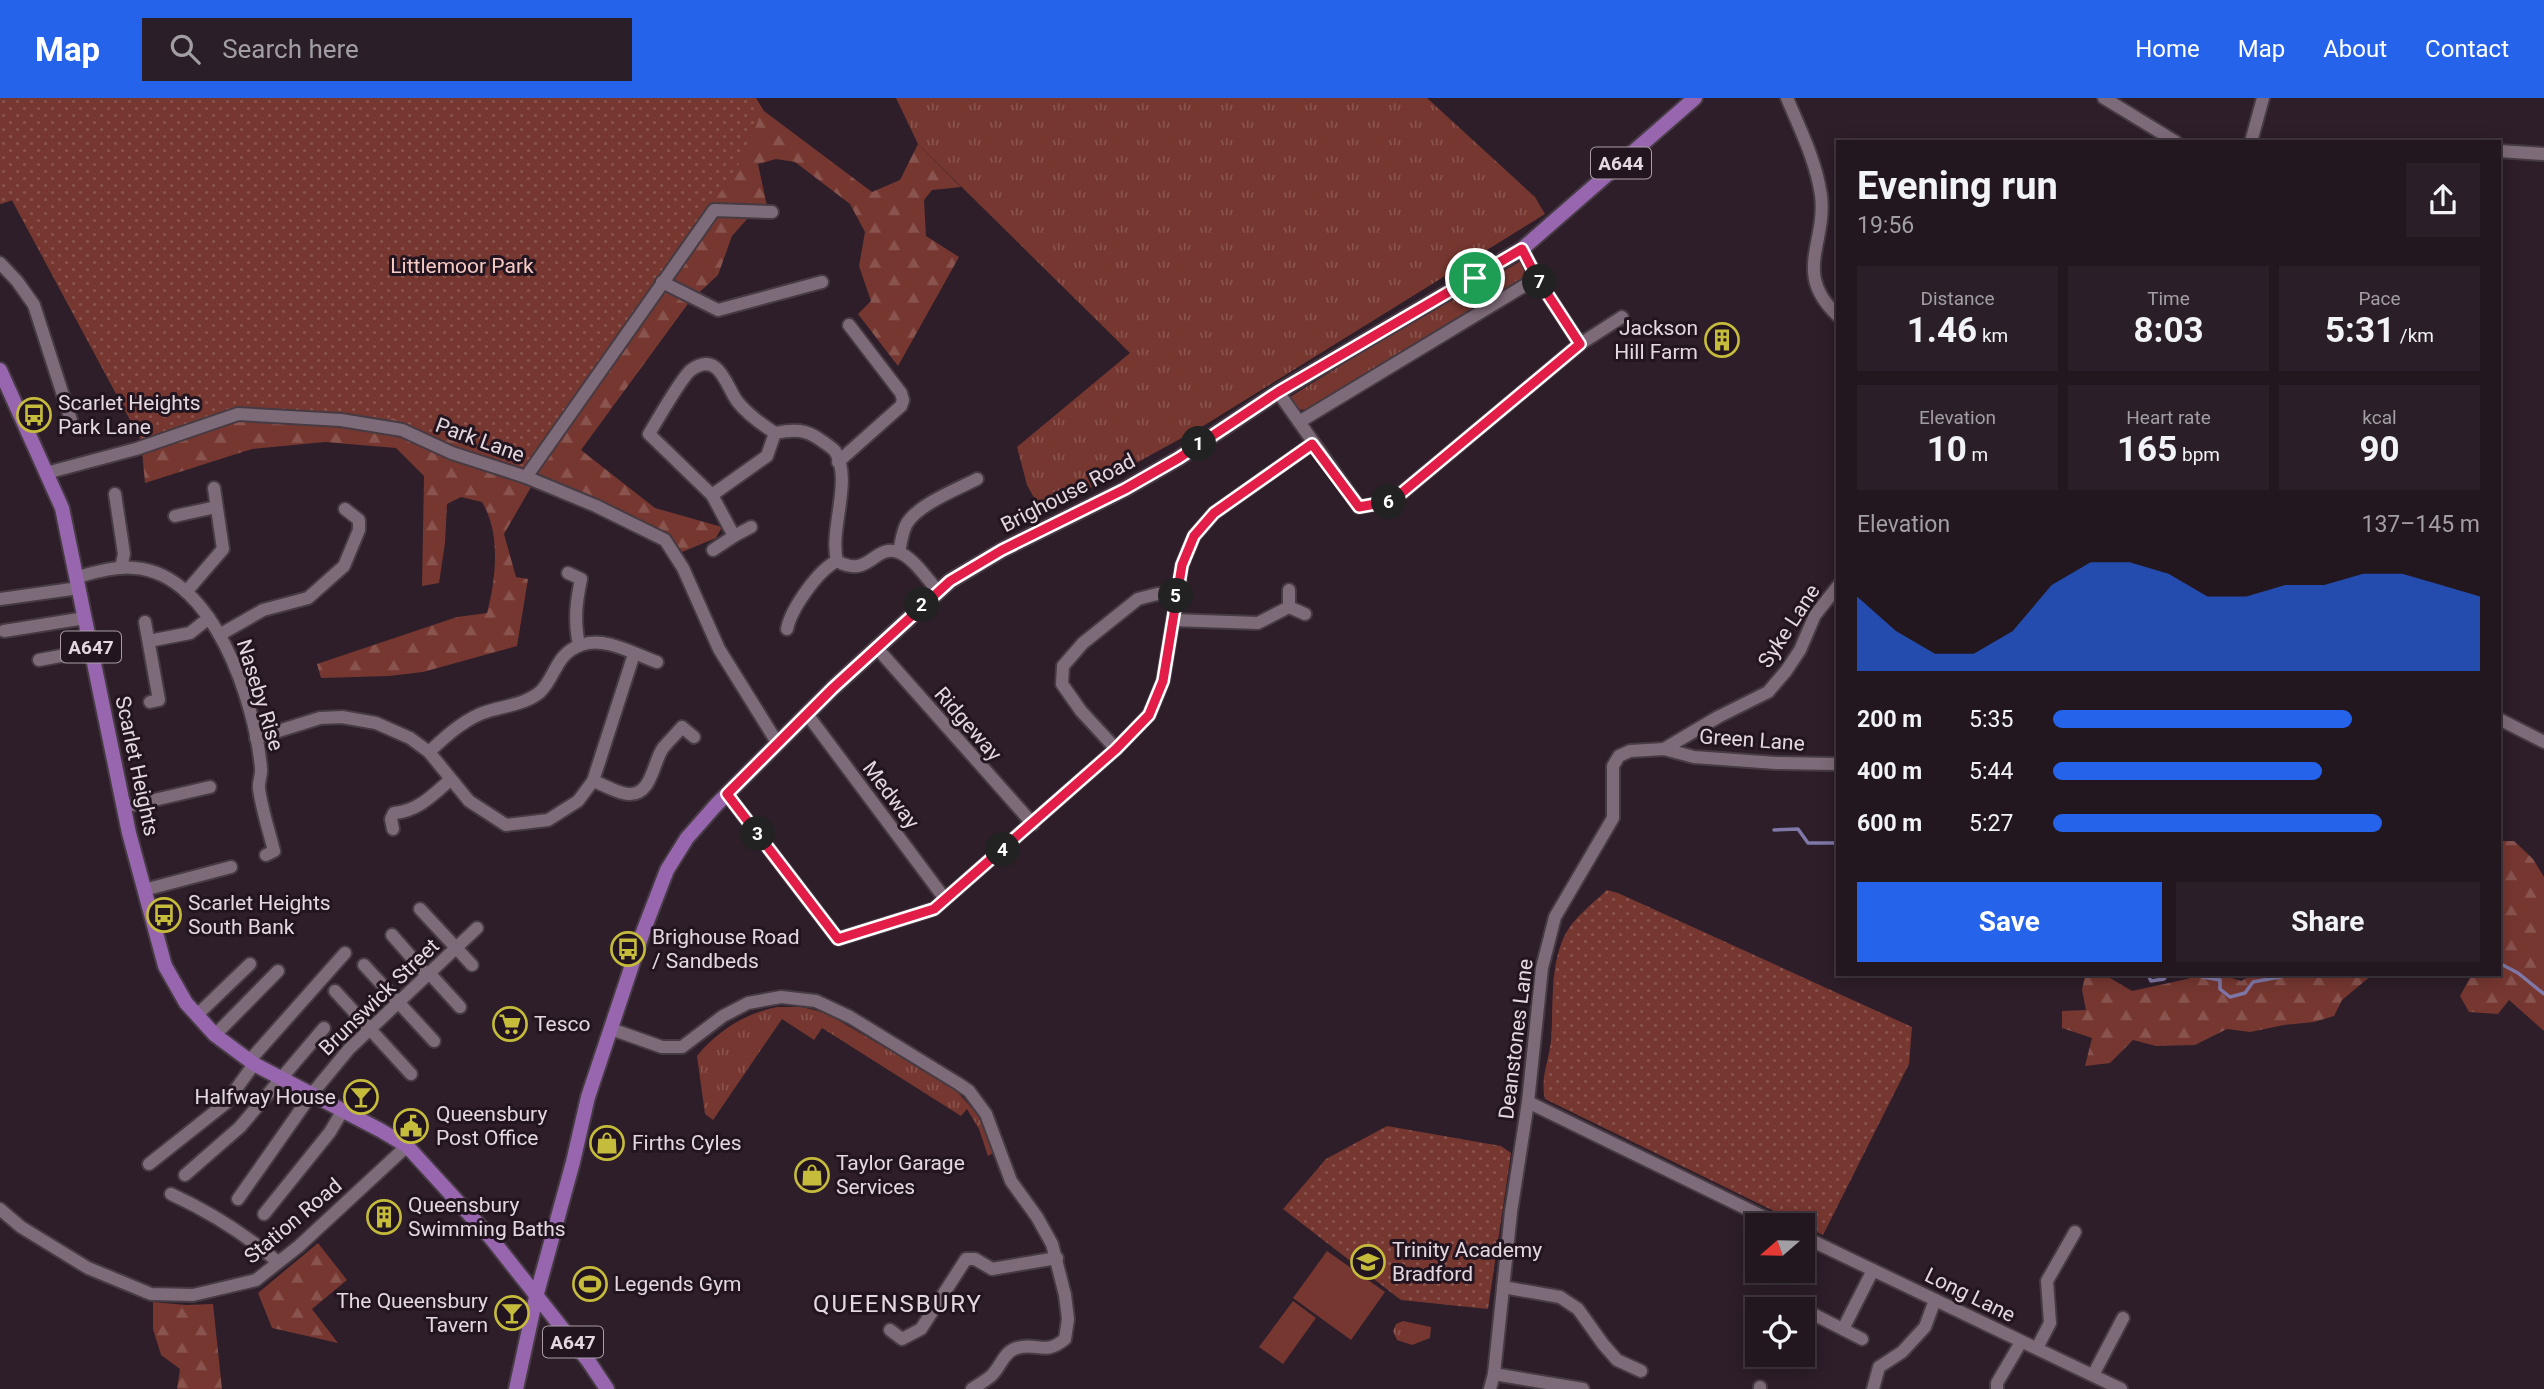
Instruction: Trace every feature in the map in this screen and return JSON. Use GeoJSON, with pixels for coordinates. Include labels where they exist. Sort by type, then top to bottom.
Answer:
{"type":"FeatureCollection","features":[{"type":"Feature","properties":{"kind":"main road","name":"Brighouse Road"},"geometry":{"type":"LineString","coordinates":[[536,1297],[588,1097],[643,932],[667,870],[687,838],[727,794],[876,647],[950,581],[1002,550],[1125,489],[1179,458],[1278,392],[1522,249],[1695,98]]}},
{"type":"Feature","properties":{"kind":"main road","name":"Scarlet Heights"},"geometry":{"type":"LineString","coordinates":[[0,370],[62,508],[124,807],[144,890],[165,966],[186,1003],[197,1015]]}},
{"type":"Feature","properties":{"kind":"main road","name":"A647"},"geometry":{"type":"LineString","coordinates":[[197,1015],[229,1047],[252,1062],[407,1146],[490,1237],[589,1362],[607,1389]]}},
{"type":"Feature","properties":{"kind":"main road","name":"A644"},"geometry":{"type":"LineString","coordinates":[[516,1389],[536,1297]]}},
{"type":"Feature","properties":{"kind":"street"},"geometry":{"type":"LineString","coordinates":[[1787,98],[1812,161],[1821,198],[1814,265],[1817,291],[1824,303],[1836,314]]}},
{"type":"Feature","properties":{"kind":"street"},"geometry":{"type":"LineString","coordinates":[[2104,98],[2173,140]]}},
{"type":"Feature","properties":{"kind":"street"},"geometry":{"type":"LineString","coordinates":[[2252,140],[2263,98]]}},
{"type":"Feature","properties":{"kind":"street"},"geometry":{"type":"LineString","coordinates":[[2501,151],[2544,154]]}},
{"type":"Feature","properties":{"kind":"street"},"geometry":{"type":"LineString","coordinates":[[526,477],[714,210],[772,212]]}},
{"type":"Feature","properties":{"kind":"street"},"geometry":{"type":"LineString","coordinates":[[1522,249],[1537,278],[1580,344]]}},
{"type":"Feature","properties":{"kind":"street"},"geometry":{"type":"LineString","coordinates":[[0,263],[34,305],[71,420]]}},
{"type":"Feature","properties":{"kind":"street"},"geometry":{"type":"LineString","coordinates":[[1299,422],[1537,278]]}},
{"type":"Feature","properties":{"kind":"street"},"geometry":{"type":"LineString","coordinates":[[662,282],[718,310],[822,282]]}},
{"type":"Feature","properties":{"kind":"street"},"geometry":{"type":"LineString","coordinates":[[1278,392],[1312,444],[1359,507],[1392,501],[1580,344],[1622,317]]}},
{"type":"Feature","properties":{"kind":"street"},"geometry":{"type":"LineString","coordinates":[[838,462],[901,406],[903,400],[901,393],[849,325]]}},
{"type":"Feature","properties":{"kind":"street"},"geometry":{"type":"LineString","coordinates":[[734,536],[712,495],[649,434],[691,370],[703,365],[714,366],[724,374],[738,402],[760,424],[775,432],[805,430],[835,451],[841,474],[841,502],[834,549],[837,561],[850,568],[860,567],[889,551],[899,552],[909,559],[938,591]]}},
{"type":"Feature","properties":{"kind":"street","name":"Park Lane"},"geometry":{"type":"LineString","coordinates":[[46,473],[136,449],[238,414],[341,419],[402,429],[452,453],[526,477],[596,506],[665,540],[683,568],[719,649],[778,744]]}},
{"type":"Feature","properties":{"kind":"street"},"geometry":{"type":"LineString","coordinates":[[712,495],[767,456],[775,432]]}},
{"type":"Feature","properties":{"kind":"street"},"geometry":{"type":"LineString","coordinates":[[727,794],[838,939],[934,909],[1033,824],[1116,749],[1149,715],[1163,681],[1182,565],[1194,536],[1214,513],[1312,444]]}},
{"type":"Feature","properties":{"kind":"street"},"geometry":{"type":"LineString","coordinates":[[899,552],[906,524],[912,516],[923,507],[977,479]]}},
{"type":"Feature","properties":{"kind":"street"},"geometry":{"type":"LineString","coordinates":[[186,592],[223,549],[214,488]]}},
{"type":"Feature","properties":{"kind":"street"},"geometry":{"type":"LineString","coordinates":[[115,494],[124,554],[121,568]]}},
{"type":"Feature","properties":{"kind":"street"},"geometry":{"type":"LineString","coordinates":[[175,516],[216,507]]}},
{"type":"Feature","properties":{"kind":"street"},"geometry":{"type":"LineString","coordinates":[[221,635],[263,610],[308,598],[344,566],[359,530],[359,520],[345,509]]}},
{"type":"Feature","properties":{"kind":"street"},"geometry":{"type":"LineString","coordinates":[[713,550],[751,527]]}},
{"type":"Feature","properties":{"kind":"street"},"geometry":{"type":"LineString","coordinates":[[786,622],[813,582],[828,565],[837,561]]}},
{"type":"Feature","properties":{"kind":"street","name":"Naseby Rise"},"geometry":{"type":"LineString","coordinates":[[0,599],[78,582],[121,568],[136,568],[160,574],[186,592],[221,635],[237,672],[256,738],[262,771],[258,785],[274,852]]}},
{"type":"Feature","properties":{"kind":"street"},"geometry":{"type":"LineString","coordinates":[[568,573],[581,579],[575,608],[579,645]]}},
{"type":"Feature","properties":{"kind":"street","name":"Syke Lane"},"geometry":{"type":"LineString","coordinates":[[1664,749],[1718,716],[1768,692],[1800,650],[1815,614],[1836,588]]}},
{"type":"Feature","properties":{"kind":"street"},"geometry":{"type":"LineString","coordinates":[[1289,590],[1289,607]]}},
{"type":"Feature","properties":{"kind":"street"},"geometry":{"type":"LineString","coordinates":[[1116,749],[1080,710],[1062,684],[1063,666],[1083,643],[1138,599],[1157,594],[1176,595]]}},
{"type":"Feature","properties":{"kind":"street"},"geometry":{"type":"LineString","coordinates":[[1173,620],[1258,623],[1289,607]]}},
{"type":"Feature","properties":{"kind":"street"},"geometry":{"type":"LineString","coordinates":[[1289,607],[1305,614]]}},
{"type":"Feature","properties":{"kind":"street"},"geometry":{"type":"LineString","coordinates":[[4,631],[85,618]]}},
{"type":"Feature","properties":{"kind":"street"},"geometry":{"type":"LineString","coordinates":[[149,641],[190,633],[209,618]]}},
{"type":"Feature","properties":{"kind":"street"},"geometry":{"type":"LineString","coordinates":[[145,622],[159,700],[150,702]]}},
{"type":"Feature","properties":{"kind":"street"},"geometry":{"type":"LineString","coordinates":[[429,752],[459,725],[539,692],[547,684],[557,663],[579,645],[603,642],[657,662]]}},
{"type":"Feature","properties":{"kind":"street","name":"Ridgeway"},"geometry":{"type":"LineString","coordinates":[[876,647],[1033,824]]}},
{"type":"Feature","properties":{"kind":"street"},"geometry":{"type":"LineString","coordinates":[[40,660],[92,650]]}},
{"type":"Feature","properties":{"kind":"street"},"geometry":{"type":"LineString","coordinates":[[256,738],[320,718],[342,717],[376,723],[392,729],[429,752],[469,801],[506,825],[548,820],[563,813],[578,801],[593,780],[634,654]]}},
{"type":"Feature","properties":{"kind":"street","name":"Medway"},"geometry":{"type":"LineString","coordinates":[[807,714],[944,900]]}},
{"type":"Feature","properties":{"kind":"street"},"geometry":{"type":"LineString","coordinates":[[2501,720],[2544,742]]}},
{"type":"Feature","properties":{"kind":"street"},"geometry":{"type":"LineString","coordinates":[[593,780],[629,794],[642,791],[650,780],[664,748],[682,727],[694,737]]}},
{"type":"Feature","properties":{"kind":"street","name":"Green Lane"},"geometry":{"type":"LineString","coordinates":[[1664,749],[1694,757],[1836,764]]}},
{"type":"Feature","properties":{"kind":"street","name":"Deanstones Lane"},"geometry":{"type":"LineString","coordinates":[[1490,1389],[1528,1102],[1542,968],[1555,916],[1614,818],[1613,766],[1619,757],[1630,751],[1664,749]]}},
{"type":"Feature","properties":{"kind":"street"},"geometry":{"type":"LineString","coordinates":[[393,829],[391,819],[394,813],[421,805],[450,780]]}},
{"type":"Feature","properties":{"kind":"street"},"geometry":{"type":"LineString","coordinates":[[124,807],[210,787]]}},
{"type":"Feature","properties":{"kind":"street"},"geometry":{"type":"LineString","coordinates":[[144,890],[231,867]]}},
{"type":"Feature","properties":{"kind":"street"},"geometry":{"type":"LineString","coordinates":[[420,909],[472,965]]}},
{"type":"Feature","properties":{"kind":"street","name":"Brunswick Street"},"geometry":{"type":"LineString","coordinates":[[238,1199],[311,1095],[349,1049],[477,928]]}},
{"type":"Feature","properties":{"kind":"street"},"geometry":{"type":"LineString","coordinates":[[392,935],[460,1007]]}},
{"type":"Feature","properties":{"kind":"street"},"geometry":{"type":"LineString","coordinates":[[149,1164],[226,1103],[252,1062],[345,953]]}},
{"type":"Feature","properties":{"kind":"street"},"geometry":{"type":"LineString","coordinates":[[197,1015],[250,964]]}},
{"type":"Feature","properties":{"kind":"street"},"geometry":{"type":"LineString","coordinates":[[364,965],[434,1041]]}},
{"type":"Feature","properties":{"kind":"street"},"geometry":{"type":"LineString","coordinates":[[215,1035],[278,971]]}},
{"type":"Feature","properties":{"kind":"street"},"geometry":{"type":"LineString","coordinates":[[335,991],[411,1074]]}},
{"type":"Feature","properties":{"kind":"street"},"geometry":{"type":"LineString","coordinates":[[611,1029],[662,1047],[682,1047],[723,1016],[748,1003],[781,997],[816,1000],[850,1017],[969,1091],[986,1114],[1011,1181],[1037,1217],[1057,1258],[1068,1319],[1065,1339],[1048,1349],[1025,1346],[1014,1348],[1002,1359],[992,1375],[972,1389]]}},
{"type":"Feature","properties":{"kind":"street"},"geometry":{"type":"LineString","coordinates":[[185,1175],[240,1127],[324,1028]]}},
{"type":"Feature","properties":{"kind":"street"},"geometry":{"type":"LineString","coordinates":[[1528,1102],[1755,1213]]}},
{"type":"Feature","properties":{"kind":"street"},"geometry":{"type":"LineString","coordinates":[[264,1214],[317,1149],[343,1110]]}},
{"type":"Feature","properties":{"kind":"street","name":"Station Road"},"geometry":{"type":"LineString","coordinates":[[0,1209],[21,1227],[88,1268],[151,1293],[193,1295],[256,1280],[324,1223],[407,1146]]}},
{"type":"Feature","properties":{"kind":"street"},"geometry":{"type":"LineString","coordinates":[[171,1194],[204,1209],[248,1237],[278,1262]]}},
{"type":"Feature","properties":{"kind":"street"},"geometry":{"type":"LineString","coordinates":[[2037,1348],[2050,1323],[2048,1281],[2075,1232]]}},
{"type":"Feature","properties":{"kind":"street","name":"Long Lane"},"geometry":{"type":"LineString","coordinates":[[1815,1242],[2121,1389]]}},
{"type":"Feature","properties":{"kind":"street"},"geometry":{"type":"LineString","coordinates":[[902,1339],[921,1329],[965,1259],[975,1259],[992,1269],[1057,1258]]}},
{"type":"Feature","properties":{"kind":"street"},"geometry":{"type":"LineString","coordinates":[[1843,1329],[1873,1269]]}},
{"type":"Feature","properties":{"kind":"street"},"geometry":{"type":"LineString","coordinates":[[1503,1287],[1560,1297],[1578,1310],[1617,1360],[1641,1371]]}},
{"type":"Feature","properties":{"kind":"street"},"geometry":{"type":"LineString","coordinates":[[1873,1389],[1879,1367],[1902,1352],[1925,1328],[1936,1300]]}},
{"type":"Feature","properties":{"kind":"street"},"geometry":{"type":"LineString","coordinates":[[1815,1315],[1862,1339]]}},
{"type":"Feature","properties":{"kind":"street"},"geometry":{"type":"LineString","coordinates":[[2093,1375],[2123,1318]]}},
{"type":"Feature","properties":{"kind":"street"},"geometry":{"type":"LineString","coordinates":[[890,1330],[902,1339]]}},
{"type":"Feature","properties":{"kind":"street"},"geometry":{"type":"LineString","coordinates":[[901,1353],[902,1339]]}},
{"type":"Feature","properties":{"kind":"street"},"geometry":{"type":"LineString","coordinates":[[1997,1389],[1997,1383],[2021,1342]]}},
{"type":"Feature","properties":{"kind":"street"},"geometry":{"type":"LineString","coordinates":[[1494,1374],[1583,1389]]}},
{"type":"Feature","properties":{"kind":"green space","name":"Littlemoor Park"},"geometry":{"type":"Polygon","coordinates":[[[0,98],[756,98],[764,111],[872,192],[900,180],[918,144],[961,187],[932,190],[924,200],[926,236],[959,257],[898,366],[858,314],[871,301],[859,266],[865,232],[850,204],[795,162],[776,159],[758,164],[767,206],[747,219],[732,236],[718,275],[690,301],[581,450],[655,508],[722,527],[716,538],[682,552],[676,543],[648,527],[538,475],[504,534],[516,577],[528,579],[517,646],[423,672],[321,678],[317,664],[457,617],[487,613],[493,586],[495,556],[492,528],[482,502],[461,497],[447,504],[439,583],[422,586],[424,476],[396,448],[325,442],[252,449],[145,483],[141,440],[12,200],[0,203],[0,98]]]}},
{"type":"Feature","properties":{"kind":"green space","name":"Littlemoor Park"},"geometry":{"type":"Polygon","coordinates":[[[0,98],[750,98],[758,121],[735,172],[525,467],[392,418],[235,408],[141,440],[12,200],[0,203],[0,98]]]}},
{"type":"Feature","properties":{"kind":"green space"},"geometry":{"type":"Polygon","coordinates":[[[896,98],[1427,98],[1535,197],[1545,214],[1200,428],[1043,514],[1027,485],[1017,447],[1130,353],[918,144],[896,98]]]}},
{"type":"Feature","properties":{"kind":"green space"},"geometry":{"type":"Polygon","coordinates":[[[1521,261],[1526,267],[1522,278],[1310,409],[1298,410],[1291,403],[1290,397],[1369,348],[1521,261]]]}},
{"type":"Feature","properties":{"kind":"green space"},"geometry":{"type":"Polygon","coordinates":[[[2501,841],[2514,841],[2533,859],[2544,877],[2544,1031],[2509,1000],[2498,1014],[2469,1012],[2460,996],[2471,976],[2501,976],[2501,841]]]}},
{"type":"Feature","properties":{"kind":"green space"},"geometry":{"type":"Polygon","coordinates":[[[1607,890],[1618,893],[1912,1027],[1909,1064],[1823,1235],[1815,1231],[1815,1213],[1778,1213],[1545,1099],[1545,1069],[1551,1040],[1557,958],[1566,933],[1585,910],[1607,890]]]}},
{"type":"Feature","properties":{"kind":"green space"},"geometry":{"type":"Polygon","coordinates":[[[2085,976],[2107,976],[2132,991],[2200,976],[2221,976],[2241,981],[2250,976],[2371,976],[2342,1000],[2334,1016],[2314,1022],[2250,1032],[2227,1029],[2195,1045],[2156,1046],[2133,1040],[2110,1063],[2085,1066],[2092,1038],[2062,1028],[2062,1011],[2086,1010],[2082,990],[2085,976]]]}},
{"type":"Feature","properties":{"kind":"green space"},"geometry":{"type":"Polygon","coordinates":[[[777,1007],[802,1007],[826,1013],[954,1088],[978,1115],[993,1153],[988,1156],[979,1129],[967,1109],[961,1116],[822,1028],[814,1040],[782,1019],[713,1120],[705,1114],[697,1056],[733,1024],[777,1007]]]}},
{"type":"Feature","properties":{"kind":"green space"},"geometry":{"type":"Polygon","coordinates":[[[1387,1126],[1501,1146],[1511,1153],[1488,1309],[1401,1300],[1283,1209],[1326,1159],[1387,1126]]]}},
{"type":"Feature","properties":{"kind":"green space"},"geometry":{"type":"Polygon","coordinates":[[[318,1243],[347,1280],[312,1309],[338,1343],[272,1328],[258,1293],[318,1243]]]}},
{"type":"Feature","properties":{"kind":"green space"},"geometry":{"type":"Polygon","coordinates":[[[1327,1251],[1385,1292],[1351,1340],[1293,1298],[1327,1251]]]}},
{"type":"Feature","properties":{"kind":"green space"},"geometry":{"type":"Polygon","coordinates":[[[1293,1301],[1316,1318],[1283,1364],[1259,1347],[1293,1301]]]}},
{"type":"Feature","properties":{"kind":"green space"},"geometry":{"type":"Polygon","coordinates":[[[153,1302],[213,1304],[222,1389],[177,1389],[180,1369],[161,1355],[153,1329],[153,1302]]]}},
{"type":"Feature","properties":{"kind":"green space"},"geometry":{"type":"Polygon","coordinates":[[[1403,1321],[1431,1327],[1430,1338],[1412,1345],[1397,1340],[1393,1331],[1396,1324],[1403,1321]]]}},
{"type":"Feature","properties":{"kind":"waterway"},"geometry":{"type":"LineString","coordinates":[[1774,830],[1798,829],[1808,843],[1836,843]]}},
{"type":"Feature","properties":{"kind":"waterway"},"geometry":{"type":"LineString","coordinates":[[2501,964],[2518,973],[2544,994]]}},
{"type":"Feature","properties":{"kind":"waterway"},"geometry":{"type":"LineString","coordinates":[[2148,976],[2151,981],[2164,979],[2166,976]]}},
{"type":"Feature","properties":{"kind":"waterway"},"geometry":{"type":"LineString","coordinates":[[2198,976],[2220,980],[2220,989],[2230,997],[2245,993],[2253,982],[2285,976]]}},
{"type":"Feature","properties":{"kind":"place","name":"Jackson Hill Farm"},"geometry":{"type":"Point","coordinates":[1722,340]}},
{"type":"Feature","properties":{"kind":"place","name":"Scarlet Heights Park Lane"},"geometry":{"type":"Point","coordinates":[34,415]}},
{"type":"Feature","properties":{"kind":"place","name":"Scarlet Heights South Bank"},"geometry":{"type":"Point","coordinates":[164,915]}},
{"type":"Feature","properties":{"kind":"place","name":"Brighouse Road / Sandbeds"},"geometry":{"type":"Point","coordinates":[628,949]}},
{"type":"Feature","properties":{"kind":"place","name":"Tesco"},"geometry":{"type":"Point","coordinates":[510,1024]}},
{"type":"Feature","properties":{"kind":"place","name":"Halfway House"},"geometry":{"type":"Point","coordinates":[361,1097]}},
{"type":"Feature","properties":{"kind":"place","name":"Queensbury Post Office"},"geometry":{"type":"Point","coordinates":[411,1126]}},
{"type":"Feature","properties":{"kind":"place","name":"Firths Cyles"},"geometry":{"type":"Point","coordinates":[607,1143]}},
{"type":"Feature","properties":{"kind":"place","name":"Taylor Garage Services"},"geometry":{"type":"Point","coordinates":[812,1175]}},
{"type":"Feature","properties":{"kind":"place","name":"Queensbury Swimming Baths"},"geometry":{"type":"Point","coordinates":[384,1217]}},
{"type":"Feature","properties":{"kind":"place","name":"Trinity Academy Bradford"},"geometry":{"type":"Point","coordinates":[1368,1262]}},
{"type":"Feature","properties":{"kind":"place","name":"Legends Gym"},"geometry":{"type":"Point","coordinates":[590,1284]}},
{"type":"Feature","properties":{"kind":"place","name":"The Queensbury Tavern"},"geometry":{"type":"Point","coordinates":[512,1313]}},
{"type":"Feature","properties":{"kind":"district","name":"QUEENSBURY"},"geometry":{"type":"Point","coordinates":[898,1304]}},
{"type":"Feature","properties":{"kind":"route"},"geometry":{"type":"LineString","coordinates":[[1522,249],[1529,265],[1580,344],[1392,501],[1359,507],[1312,444],[1214,513],[1194,536],[1182,565],[1163,681],[1149,715],[1116,749],[1033,824],[934,909],[838,939],[727,794],[833,688],[950,581],[1002,550],[1125,489],[1179,458],[1278,392],[1475,278],[1522,249]]}}]}
